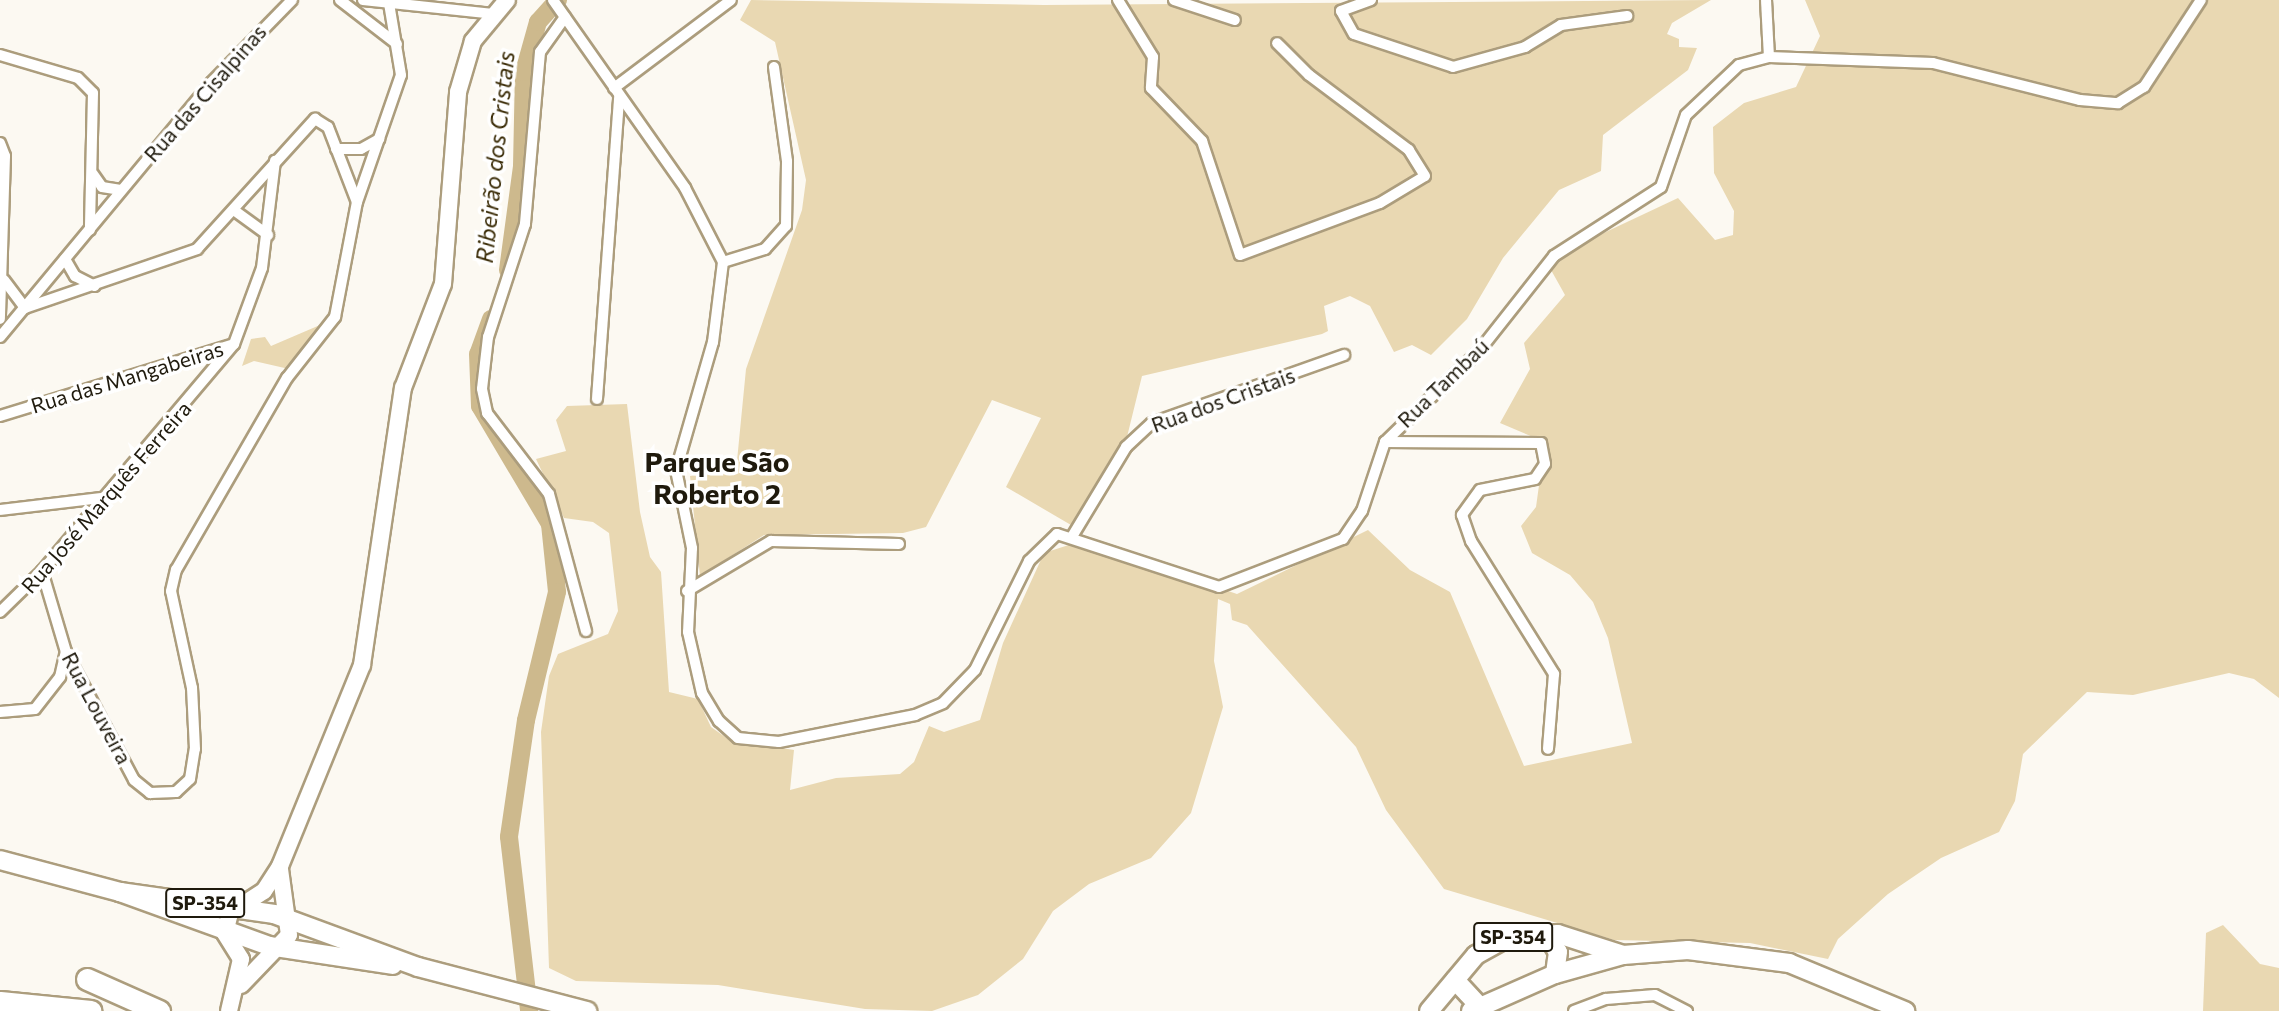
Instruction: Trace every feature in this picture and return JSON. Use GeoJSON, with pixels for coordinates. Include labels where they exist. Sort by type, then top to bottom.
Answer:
{"type":"FeatureCollection","features":[{"type":"Feature","properties":{"kind":"highway"},"geometry":{"type":"LineString","coordinates":[[87,979],[159,1011]]}},
{"type":"Feature","properties":{"kind":"highway"},"geometry":{"type":"LineString","coordinates":[[0,1002],[90,1011]]}},
{"type":"Feature","properties":{"kind":"main road","name":"SP-354"},"geometry":{"type":"LineString","coordinates":[[0,860],[120,892],[225,933],[280,947],[418,967]]}},
{"type":"Feature","properties":{"kind":"main road","name":"SP-354"},"geometry":{"type":"LineString","coordinates":[[120,892],[237,906],[290,920],[418,967],[587,1011]]}},
{"type":"Feature","properties":{"kind":"main road","name":"SP-354"},"geometry":{"type":"LineString","coordinates":[[1429,1011],[1476,955],[1503,940],[1546,933],[1623,955]]}},
{"type":"Feature","properties":{"kind":"main road"},"geometry":{"type":"LineString","coordinates":[[1546,933],[1558,953],[1555,974]]}},
{"type":"Feature","properties":{"kind":"main road","name":"SP-354"},"geometry":{"type":"LineString","coordinates":[[1475,1008],[1555,974],[1623,955],[1688,950],[1762,957],[1817,971],[1899,1009]]}},
{"type":"Feature","properties":{"kind":"main road"},"geometry":{"type":"LineString","coordinates":[[1455,980],[1475,1008]]}},
{"type":"Feature","properties":{"kind":"street","name":"Rua das Cisalpinas"},"geometry":{"type":"LineString","coordinates":[[0,337],[211,83],[292,0]]}},
{"type":"Feature","properties":{"kind":"street"},"geometry":{"type":"LineString","coordinates":[[340,0],[397,44]]}},
{"type":"Feature","properties":{"kind":"street"},"geometry":{"type":"LineString","coordinates":[[363,0],[495,14]]}},
{"type":"Feature","properties":{"kind":"street"},"geometry":{"type":"LineString","coordinates":[[230,1006],[241,959],[225,933],[237,906],[264,891],[280,866],[362,665],[403,388],[443,285],[458,92],[473,41],[507,0]]}},
{"type":"Feature","properties":{"kind":"street"},"geometry":{"type":"LineString","coordinates":[[553,0],[685,188],[723,262],[713,342],[677,463],[692,548],[687,591],[699,682],[719,722],[738,738],[801,742],[943,703],[975,670],[1042,544],[1057,534],[1073,535]]}},
{"type":"Feature","properties":{"kind":"street"},"geometry":{"type":"LineString","coordinates":[[597,399],[616,92],[730,0]]}},
{"type":"Feature","properties":{"kind":"street"},"geometry":{"type":"LineString","coordinates":[[1118,0],[1153,57],[1151,88],[1202,141],[1240,255],[1380,203],[1425,176],[1409,150],[1309,75],[1277,43]]}},
{"type":"Feature","properties":{"kind":"street"},"geometry":{"type":"LineString","coordinates":[[1174,0],[1235,20]]}},
{"type":"Feature","properties":{"kind":"street"},"geometry":{"type":"LineString","coordinates":[[1371,0],[1341,11],[1354,34],[1385,49],[1453,66],[1525,47],[1561,25],[1627,16]]}},
{"type":"Feature","properties":{"kind":"street"},"geometry":{"type":"LineString","coordinates":[[1766,0],[1769,57]]}},
{"type":"Feature","properties":{"kind":"street","name":"Rua Tambaú"},"geometry":{"type":"LineString","coordinates":[[1073,535],[1193,582],[1231,586],[1343,539],[1362,511],[1385,442],[1479,351],[1554,256],[1661,187],[1686,115],[1708,88],[1739,65],[1769,57],[1963,66],[2080,100],[2118,103],[2144,87],[2201,0]]}},
{"type":"Feature","properties":{"kind":"street"},"geometry":{"type":"LineString","coordinates":[[357,202],[401,75],[389,3]]}},
{"type":"Feature","properties":{"kind":"street"},"geometry":{"type":"LineString","coordinates":[[563,14],[540,52],[525,224],[488,337],[482,388],[487,413],[549,494],[586,631]]}},
{"type":"Feature","properties":{"kind":"street"},"geometry":{"type":"LineString","coordinates":[[0,55],[89,86],[96,106],[90,230]]}},
{"type":"Feature","properties":{"kind":"street"},"geometry":{"type":"LineString","coordinates":[[723,262],[765,249],[786,226],[788,161],[774,67]]}},
{"type":"Feature","properties":{"kind":"street"},"geometry":{"type":"LineString","coordinates":[[4,280],[25,307],[95,286],[197,249],[235,211],[275,161],[315,119],[325,122],[357,202]]}},
{"type":"Feature","properties":{"kind":"street"},"geometry":{"type":"LineString","coordinates":[[336,149],[361,149],[379,139]]}},
{"type":"Feature","properties":{"kind":"street"},"geometry":{"type":"LineString","coordinates":[[0,143],[4,280],[0,319]]}},
{"type":"Feature","properties":{"kind":"street","name":"Rua das Mangabeiras"},"geometry":{"type":"LineString","coordinates":[[0,416],[234,344],[256,290],[268,235],[275,161]]}},
{"type":"Feature","properties":{"kind":"street"},"geometry":{"type":"LineString","coordinates":[[93,174],[102,187],[121,190]]}},
{"type":"Feature","properties":{"kind":"street","name":"Rua Louveira"},"geometry":{"type":"LineString","coordinates":[[43,572],[66,652],[142,787],[161,796],[190,779],[194,719],[171,591],[176,570],[287,378],[335,317],[357,202]]}},
{"type":"Feature","properties":{"kind":"street"},"geometry":{"type":"LineString","coordinates":[[235,211],[268,235]]}},
{"type":"Feature","properties":{"kind":"street"},"geometry":{"type":"LineString","coordinates":[[65,259],[75,276],[95,286]]}},
{"type":"Feature","properties":{"kind":"street","name":"Rua José Marquês Ferreira"},"geometry":{"type":"LineString","coordinates":[[0,612],[43,572],[100,498],[234,344]]}},
{"type":"Feature","properties":{"kind":"street","name":"Rua dos Cristais"},"geometry":{"type":"LineString","coordinates":[[1073,535],[1140,431],[1343,355]]}},
{"type":"Feature","properties":{"kind":"street"},"geometry":{"type":"LineString","coordinates":[[1385,442],[1541,443],[1545,464],[1535,479],[1480,489],[1462,515],[1471,541],[1554,674],[1548,749]]}},
{"type":"Feature","properties":{"kind":"street"},"geometry":{"type":"LineString","coordinates":[[0,510],[100,498]]}},
{"type":"Feature","properties":{"kind":"street"},"geometry":{"type":"LineString","coordinates":[[687,591],[771,541],[899,544]]}},
{"type":"Feature","properties":{"kind":"street"},"geometry":{"type":"LineString","coordinates":[[0,712],[35,709],[60,677],[66,652]]}},
{"type":"Feature","properties":{"kind":"street"},"geometry":{"type":"LineString","coordinates":[[230,1006],[249,971],[280,947],[290,920],[280,866]]}},
{"type":"Feature","properties":{"kind":"street"},"geometry":{"type":"LineString","coordinates":[[1574,1011],[1655,995],[1687,1011]]}},
{"type":"Feature","properties":{"kind":"shaded area"},"geometry":{"type":"Polygon","coordinates":[[[751,0],[1044,5],[1711,0],[1672,23],[1667,34],[1679,39],[1679,47],[1697,48],[1688,70],[1603,135],[1601,171],[1559,190],[1503,258],[1467,319],[1431,355],[1412,345],[1394,352],[1370,306],[1350,296],[1324,306],[1328,331],[1322,334],[1142,376],[1126,441],[1071,525],[1006,487],[1041,418],[992,400],[926,527],[903,533],[764,535],[700,576],[690,476],[736,471],[746,369],[802,210],[806,180],[775,42],[740,20],[751,0]]]}},
{"type":"Feature","properties":{"kind":"shaded area"},"geometry":{"type":"Polygon","coordinates":[[[1805,0],[2279,0],[2279,698],[2254,679],[2229,673],[2133,695],[2087,692],[2023,754],[2015,801],[1999,832],[1941,858],[1888,894],[1838,939],[1828,959],[1750,943],[1614,940],[1444,889],[1386,810],[1356,747],[1247,625],[1232,620],[1230,604],[1218,599],[1214,661],[1223,707],[1191,813],[1151,858],[1089,884],[1053,911],[1023,959],[978,995],[932,1011],[865,1009],[718,985],[576,981],[549,968],[541,732],[549,676],[558,654],[608,634],[618,611],[609,533],[593,522],[564,518],[536,459],[566,451],[556,420],[567,406],[627,404],[640,512],[650,557],[661,572],[669,692],[698,699],[711,727],[728,739],[794,750],[790,790],[836,778],[900,774],[914,762],[929,726],[944,732],[980,720],[1003,643],[1044,553],[1081,541],[1237,594],[1368,530],[1410,570],[1450,592],[1524,766],[1632,743],[1608,638],[1593,602],[1570,575],[1532,553],[1521,526],[1536,507],[1545,442],[1500,423],[1530,369],[1524,343],[1565,295],[1551,270],[1576,246],[1678,198],[1715,240],[1733,235],[1734,211],[1714,173],[1713,127],[1744,103],[1796,87],[1820,36],[1805,0]]]}},
{"type":"Feature","properties":{"kind":"shaded area"},"geometry":{"type":"Polygon","coordinates":[[[320,325],[289,369],[254,361],[242,366],[251,339],[265,337],[271,346],[320,325]]]}},
{"type":"Feature","properties":{"kind":"shaded area"},"geometry":{"type":"Polygon","coordinates":[[[2223,925],[2260,964],[2279,968],[2279,1011],[2203,1011],[2206,933],[2223,925]]]}},
{"type":"Feature","properties":{"kind":"waterway","name":"Ribeirão dos Cristais"},"geometry":{"type":"LineString","coordinates":[[508,270],[522,166],[524,72],[538,22],[558,0]]}},
{"type":"Feature","properties":{"kind":"waterway","name":"Ribeirão dos Cristais"},"geometry":{"type":"LineString","coordinates":[[491,319],[478,354],[480,406],[550,524],[557,592],[526,720],[509,837],[529,1011]]}},
{"type":"Feature","properties":{"kind":"district","name":"Parque São Roberto 2"},"geometry":{"type":"Point","coordinates":[717,477]}}]}
